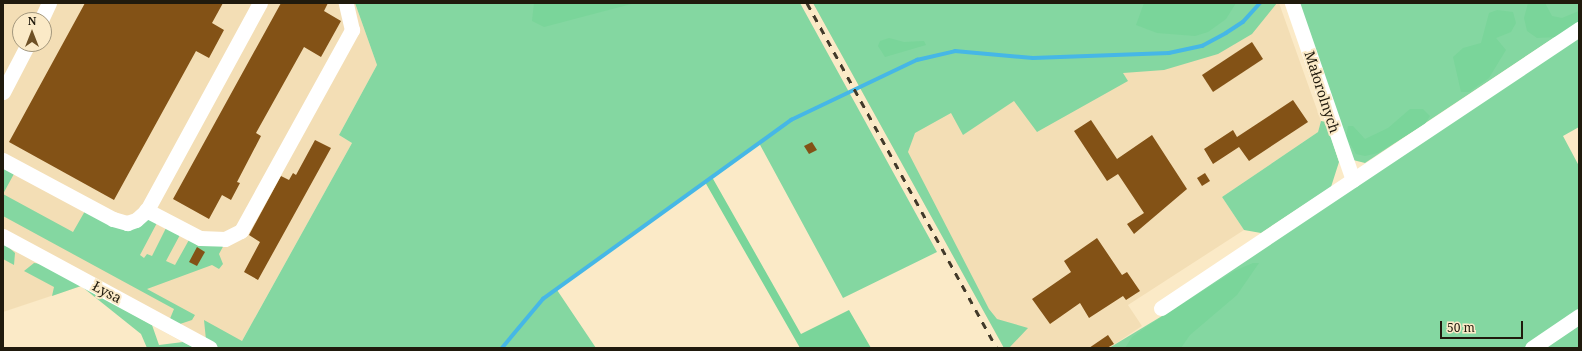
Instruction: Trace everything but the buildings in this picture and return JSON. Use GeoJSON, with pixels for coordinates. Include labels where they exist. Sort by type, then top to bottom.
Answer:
{"type":"FeatureCollection","features":[{"type":"Feature","properties":{"kind":"street"},"geometry":{"type":"LineString","coordinates":[[44,12],[49,3]]}},
{"type":"Feature","properties":{"kind":"street"},"geometry":{"type":"LineString","coordinates":[[3,160],[119,222],[131,222],[146,210],[260,3]]}},
{"type":"Feature","properties":{"kind":"street"},"geometry":{"type":"LineString","coordinates":[[146,210],[200,238],[225,239],[241,231],[352,30],[346,3]]}},
{"type":"Feature","properties":{"kind":"street","name":"Małorolnych"},"geometry":{"type":"LineString","coordinates":[[1292,3],[1354,180]]}},
{"type":"Feature","properties":{"kind":"street"},"geometry":{"type":"LineString","coordinates":[[1161,308],[1579,29]]}},
{"type":"Feature","properties":{"kind":"street"},"geometry":{"type":"LineString","coordinates":[[3,92],[24,52]]}},
{"type":"Feature","properties":{"kind":"street","name":"Łysa"},"geometry":{"type":"LineString","coordinates":[[3,236],[210,348]]}},
{"type":"Feature","properties":{"kind":"street"},"geometry":{"type":"LineString","coordinates":[[1532,348],[1579,316]]}},
{"type":"Feature","properties":{"kind":"shaded area"},"geometry":{"type":"Polygon","coordinates":[[[3,3],[355,3],[377,65],[339,135],[352,143],[238,348],[193,348],[81,286],[3,312],[3,3]]]}},
{"type":"Feature","properties":{"kind":"shaded area"},"geometry":{"type":"Polygon","coordinates":[[[813,3],[1279,3],[1321,121],[1318,132],[1222,197],[1244,230],[1128,305],[1142,326],[1109,348],[1004,348],[813,3]]]}},
{"type":"Feature","properties":{"kind":"green space"},"geometry":{"type":"Polygon","coordinates":[[[355,3],[800,3],[937,252],[843,298],[759,143],[557,290],[596,348],[219,348],[206,340],[204,320],[242,341],[352,143],[339,135],[377,65],[355,3]]]}},
{"type":"Feature","properties":{"kind":"green space"},"geometry":{"type":"Polygon","coordinates":[[[534,3],[635,3],[544,27],[532,21],[534,3]]]}},
{"type":"Feature","properties":{"kind":"green space"},"geometry":{"type":"Polygon","coordinates":[[[813,3],[1277,3],[1252,34],[1218,54],[1164,70],[1123,73],[1128,81],[1037,132],[1014,101],[963,135],[951,113],[915,133],[908,152],[989,309],[997,319],[1028,328],[1009,348],[1004,348],[813,3]]]}},
{"type":"Feature","properties":{"kind":"green space"},"geometry":{"type":"Polygon","coordinates":[[[1144,3],[1236,3],[1226,19],[1208,32],[1195,36],[1157,33],[1136,25],[1144,3]]]}},
{"type":"Feature","properties":{"kind":"green space"},"geometry":{"type":"Polygon","coordinates":[[[1292,3],[1579,3],[1579,21],[1365,163],[1353,160],[1292,3]]]}},
{"type":"Feature","properties":{"kind":"green space"},"geometry":{"type":"Polygon","coordinates":[[[1528,3],[1545,3],[1552,16],[1562,18],[1579,11],[1579,21],[1558,37],[1537,38],[1527,31],[1524,18],[1528,3]]]}},
{"type":"Feature","properties":{"kind":"green space"},"geometry":{"type":"Polygon","coordinates":[[[1497,10],[1513,12],[1516,23],[1511,32],[1496,38],[1506,50],[1489,78],[1469,92],[1461,92],[1453,57],[1463,48],[1481,43],[1489,13],[1497,10]]]}},
{"type":"Feature","properties":{"kind":"green space"},"geometry":{"type":"Polygon","coordinates":[[[1579,36],[1579,127],[1563,136],[1579,166],[1579,311],[1526,348],[1109,348],[1162,316],[1579,36]]]}},
{"type":"Feature","properties":{"kind":"green space"},"geometry":{"type":"Polygon","coordinates":[[[889,38],[904,42],[924,41],[926,45],[885,57],[878,46],[880,41],[889,38]]]}},
{"type":"Feature","properties":{"kind":"green space"},"geometry":{"type":"Polygon","coordinates":[[[1410,109],[1423,109],[1430,116],[1425,124],[1378,153],[1365,156],[1356,154],[1346,137],[1348,126],[1353,126],[1365,139],[1388,128],[1410,109]]]}},
{"type":"Feature","properties":{"kind":"green space"},"geometry":{"type":"Polygon","coordinates":[[[1321,121],[1326,122],[1339,162],[1331,187],[1261,233],[1244,230],[1222,197],[1318,132],[1321,121]]]}},
{"type":"Feature","properties":{"kind":"green space"},"geometry":{"type":"Polygon","coordinates":[[[3,165],[15,172],[3,194],[3,165]]]}},
{"type":"Feature","properties":{"kind":"green space"},"geometry":{"type":"Polygon","coordinates":[[[712,177],[801,334],[849,310],[871,348],[800,348],[705,182],[712,177]]]}},
{"type":"Feature","properties":{"kind":"green space"},"geometry":{"type":"Polygon","coordinates":[[[3,194],[73,232],[85,211],[158,221],[140,255],[144,258],[147,254],[152,256],[167,226],[181,233],[166,261],[175,265],[190,238],[225,243],[219,254],[223,264],[219,269],[212,265],[147,289],[195,315],[192,320],[180,324],[169,321],[174,309],[3,216],[3,194]]]}},
{"type":"Feature","properties":{"kind":"green space"},"geometry":{"type":"Polygon","coordinates":[[[3,242],[15,253],[14,265],[3,259],[3,242]]]}},
{"type":"Feature","properties":{"kind":"green space"},"geometry":{"type":"Polygon","coordinates":[[[34,263],[42,264],[152,325],[159,345],[183,342],[195,348],[147,348],[141,334],[81,286],[52,296],[54,287],[24,271],[34,263]]]}},
{"type":"Feature","properties":{"kind":"green space"},"geometry":{"type":"Polygon","coordinates":[[[1253,263],[1259,263],[1237,295],[1190,335],[1181,348],[1125,348],[1132,337],[1146,327],[1234,271],[1253,263]]]}},
{"type":"Feature","properties":{"kind":"green space"},"geometry":{"type":"Polygon","coordinates":[[[1579,324],[1579,348],[1543,348],[1579,324]]]}},
{"type":"Feature","properties":{"kind":"waterway"},"geometry":{"type":"LineString","coordinates":[[502,348],[543,299],[791,120],[917,60],[955,51],[1033,58],[1169,53],[1202,46],[1226,33],[1243,22],[1260,3]]}},
{"type":"Feature","properties":{"kind":"railway"},"geometry":{"type":"LineString","coordinates":[[807,3],[997,348]]}}]}
